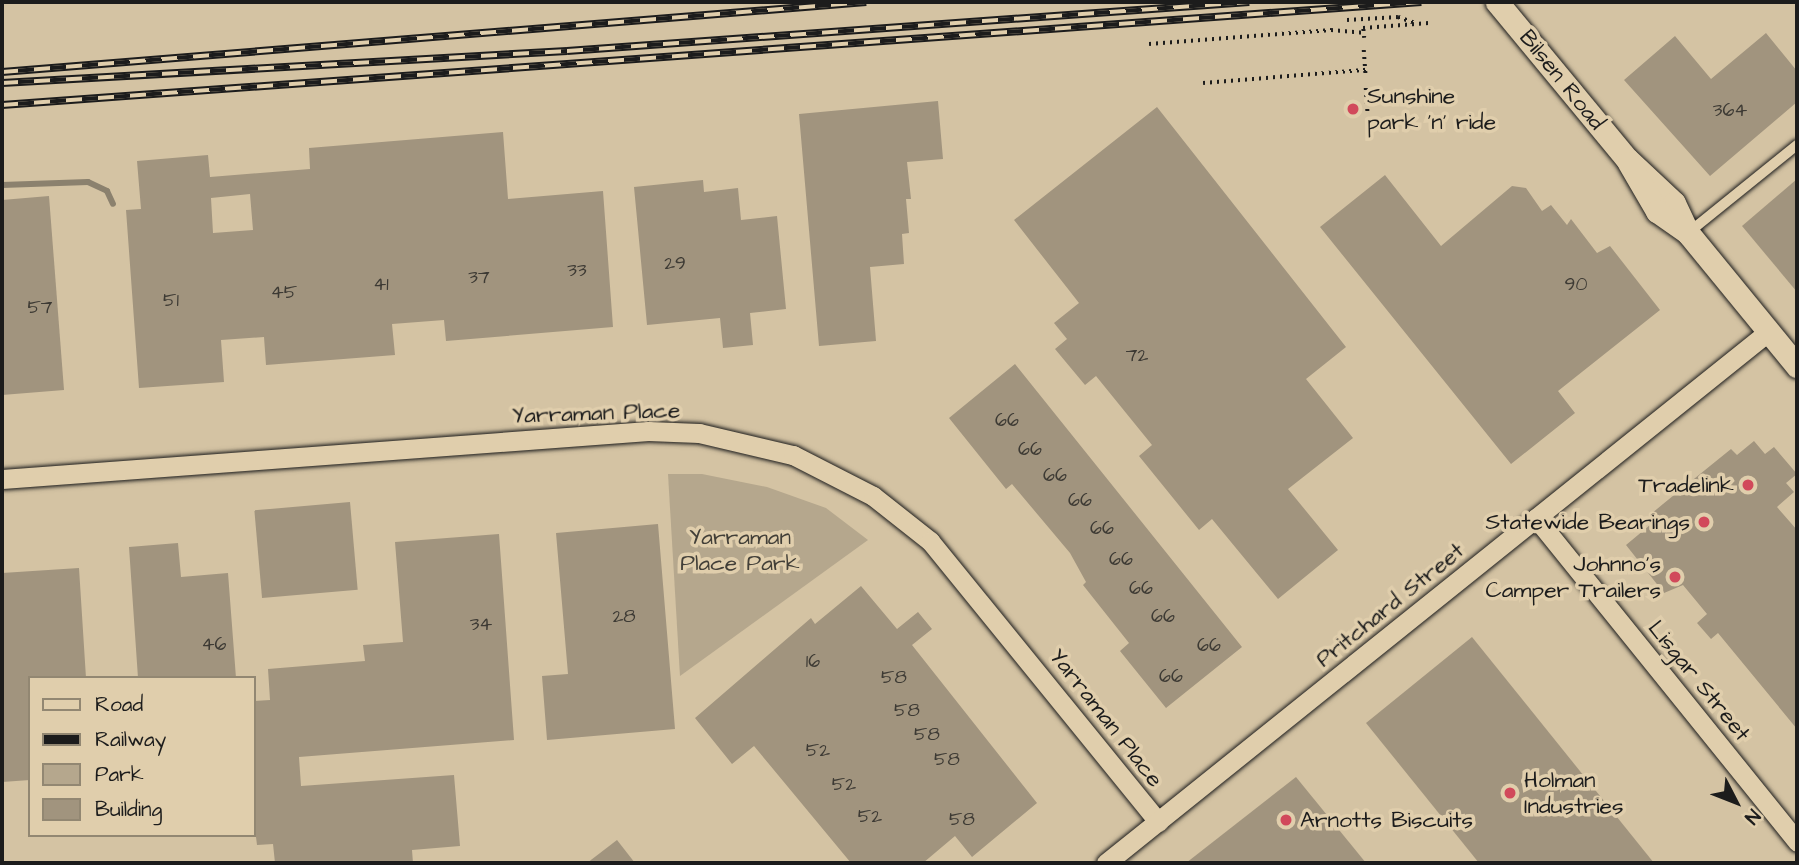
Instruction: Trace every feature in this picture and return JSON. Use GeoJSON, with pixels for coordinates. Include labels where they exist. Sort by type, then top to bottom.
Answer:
{"type":"FeatureCollection","features":[{"type":"Feature","properties":{"kind":"street","name":"Bilsen Road"},"geometry":{"type":"LineString","coordinates":[[1497,2],[1627,159],[1674,202],[1688,233],[1797,366]]}},
{"type":"Feature","properties":{"kind":"street","name":"Pritchard Street"},"geometry":{"type":"LineString","coordinates":[[1106,863],[1769,331]]}},
{"type":"Feature","properties":{"kind":"street","name":"Yarraman Place"},"geometry":{"type":"LineString","coordinates":[[2,479],[648,431],[699,433],[793,455],[873,496],[930,541],[1158,822]]}},
{"type":"Feature","properties":{"kind":"street","name":"Lisgar Street"},"geometry":{"type":"LineString","coordinates":[[1536,518],[1797,842]]}},
{"type":"Feature","properties":{"kind":"lane"},"geometry":{"type":"LineString","coordinates":[[1688,233],[1797,145]]}},
{"type":"Feature","properties":{"kind":"path"},"geometry":{"type":"LineString","coordinates":[[1347,20],[1398,17],[1417,24]]}},
{"type":"Feature","properties":{"kind":"path"},"geometry":{"type":"LineString","coordinates":[[1149,44],[1331,30],[1363,35],[1363,28],[1429,23]]}},
{"type":"Feature","properties":{"kind":"path"},"geometry":{"type":"LineString","coordinates":[[1203,83],[1366,73],[1364,50]]}},
{"type":"Feature","properties":{"kind":"path"},"geometry":{"type":"LineString","coordinates":[[1366,88],[1368,116]]}},
{"type":"Feature","properties":{"kind":"green space","name":"Yarraman Place Park"},"geometry":{"type":"Polygon","coordinates":[[[668,474],[702,474],[767,487],[826,508],[868,540],[680,676],[668,474]]]}},
{"type":"Feature","properties":{"kind":"building"},"geometry":{"type":"Polygon","coordinates":[[[1766,33],[1797,71],[1797,102],[1710,176],[1624,80],[1675,36],[1711,79],[1766,33]]]}},
{"type":"Feature","properties":{"kind":"building"},"geometry":{"type":"Polygon","coordinates":[[[938,101],[943,159],[907,162],[911,199],[906,199],[909,233],[902,234],[904,264],[870,267],[876,341],[819,346],[799,114],[938,101]]]}},
{"type":"Feature","properties":{"kind":"building"},"geometry":{"type":"Polygon","coordinates":[[[1157,107],[1346,347],[1306,379],[1353,438],[1288,489],[1338,550],[1278,599],[1212,519],[1199,530],[1139,456],[1152,445],[1096,376],[1085,385],[1055,349],[1067,339],[1054,323],[1079,303],[1014,220],[1157,107]]]}},
{"type":"Feature","properties":{"kind":"building"},"geometry":{"type":"Polygon","coordinates":[[[503,132],[508,199],[603,191],[613,327],[446,341],[444,320],[392,324],[395,355],[266,365],[264,337],[221,340],[224,382],[139,388],[126,210],[141,209],[137,161],[208,155],[210,177],[310,169],[309,148],[503,132]],[[250,194],[211,198],[213,233],[253,230],[250,194]]]}},
{"type":"Feature","properties":{"kind":"building"},"geometry":{"type":"Polygon","coordinates":[[[1385,175],[1441,246],[1512,186],[1526,188],[1542,211],[1551,205],[1567,225],[1571,219],[1597,253],[1610,246],[1660,310],[1558,391],[1575,413],[1511,464],[1320,227],[1385,175]]]}},
{"type":"Feature","properties":{"kind":"building"},"geometry":{"type":"Polygon","coordinates":[[[1797,179],[1797,292],[1742,226],[1797,179]]]}},
{"type":"Feature","properties":{"kind":"building"},"geometry":{"type":"Polygon","coordinates":[[[703,180],[704,192],[738,188],[741,220],[777,216],[786,309],[750,313],[753,345],[723,348],[720,318],[647,325],[634,187],[703,180]]]}},
{"type":"Feature","properties":{"kind":"building"},"geometry":{"type":"Polygon","coordinates":[[[49,196],[64,390],[2,395],[2,200],[49,196]]]}},
{"type":"Feature","properties":{"kind":"building"},"geometry":{"type":"Polygon","coordinates":[[[1015,364],[1242,647],[1166,708],[1120,651],[1129,643],[1083,585],[1086,582],[1070,553],[1012,484],[1006,489],[949,418],[1015,364]]]}},
{"type":"Feature","properties":{"kind":"building"},"geometry":{"type":"Polygon","coordinates":[[[1754,441],[1765,454],[1774,447],[1797,474],[1786,483],[1794,492],[1777,507],[1797,530],[1797,729],[1718,633],[1711,639],[1697,623],[1707,614],[1683,585],[1664,593],[1626,545],[1650,525],[1645,519],[1663,504],[1731,449],[1737,455],[1754,441]]]}},
{"type":"Feature","properties":{"kind":"building"},"geometry":{"type":"Polygon","coordinates":[[[350,502],[358,590],[262,598],[254,510],[350,502]]]}},
{"type":"Feature","properties":{"kind":"building"},"geometry":{"type":"Polygon","coordinates":[[[658,524],[675,729],[547,740],[542,676],[568,674],[556,533],[658,524]]]}},
{"type":"Feature","properties":{"kind":"building"},"geometry":{"type":"Polygon","coordinates":[[[499,534],[514,740],[299,757],[301,786],[454,775],[460,846],[412,850],[413,863],[275,863],[273,844],[257,845],[256,837],[256,701],[270,700],[268,669],[365,661],[363,645],[403,642],[395,542],[499,534]]]}},
{"type":"Feature","properties":{"kind":"building"},"geometry":{"type":"Polygon","coordinates":[[[178,543],[181,577],[228,573],[236,676],[138,676],[129,547],[178,543]]]}},
{"type":"Feature","properties":{"kind":"building"},"geometry":{"type":"Polygon","coordinates":[[[79,568],[86,676],[28,676],[28,780],[2,782],[2,573],[79,568]]]}},
{"type":"Feature","properties":{"kind":"building"},"geometry":{"type":"Polygon","coordinates":[[[861,586],[897,629],[918,612],[932,629],[912,645],[1037,803],[972,857],[955,836],[923,863],[851,863],[754,746],[732,764],[695,718],[811,618],[815,624],[861,586]]]}},
{"type":"Feature","properties":{"kind":"building","name":"Holman Industries"},"geometry":{"type":"Polygon","coordinates":[[[1472,637],[1654,863],[1479,863],[1366,723],[1472,637]]]}},
{"type":"Feature","properties":{"kind":"building","name":"Arnotts Biscuits"},"geometry":{"type":"Polygon","coordinates":[[[1296,777],[1366,863],[1186,863],[1296,777]]]}},
{"type":"Feature","properties":{"kind":"building"},"geometry":{"type":"Polygon","coordinates":[[[617,840],[635,863],[587,863],[617,840]]]}},
{"type":"Feature","properties":{"kind":"waterway"},"geometry":{"type":"LineString","coordinates":[[2,185],[88,182],[107,191],[113,204]]}},
{"type":"Feature","properties":{"kind":"railway"},"geometry":{"type":"LineString","coordinates":[[2,72],[866,2]]}},
{"type":"Feature","properties":{"kind":"railway"},"geometry":{"type":"LineString","coordinates":[[2,83],[567,51],[1249,2]]}},
{"type":"Feature","properties":{"kind":"railway"},"geometry":{"type":"LineString","coordinates":[[2,105],[1421,2]]}},
{"type":"Feature","properties":{"kind":"place","name":"Sunshine park 'n' ride"},"geometry":{"type":"Point","coordinates":[1353,109]}},
{"type":"Feature","properties":{"kind":"place","name":"Tradelink"},"geometry":{"type":"Point","coordinates":[1748,485]}},
{"type":"Feature","properties":{"kind":"place","name":"Statewide Bearings"},"geometry":{"type":"Point","coordinates":[1704,522]}},
{"type":"Feature","properties":{"kind":"place","name":"Johnno's Camper Trailers"},"geometry":{"type":"Point","coordinates":[1675,577]}},
{"type":"Feature","properties":{"kind":"place","name":"Holman Industries"},"geometry":{"type":"Point","coordinates":[1510,793]}},
{"type":"Feature","properties":{"kind":"place","name":"Arnotts Biscuits"},"geometry":{"type":"Point","coordinates":[1286,820]}}]}
